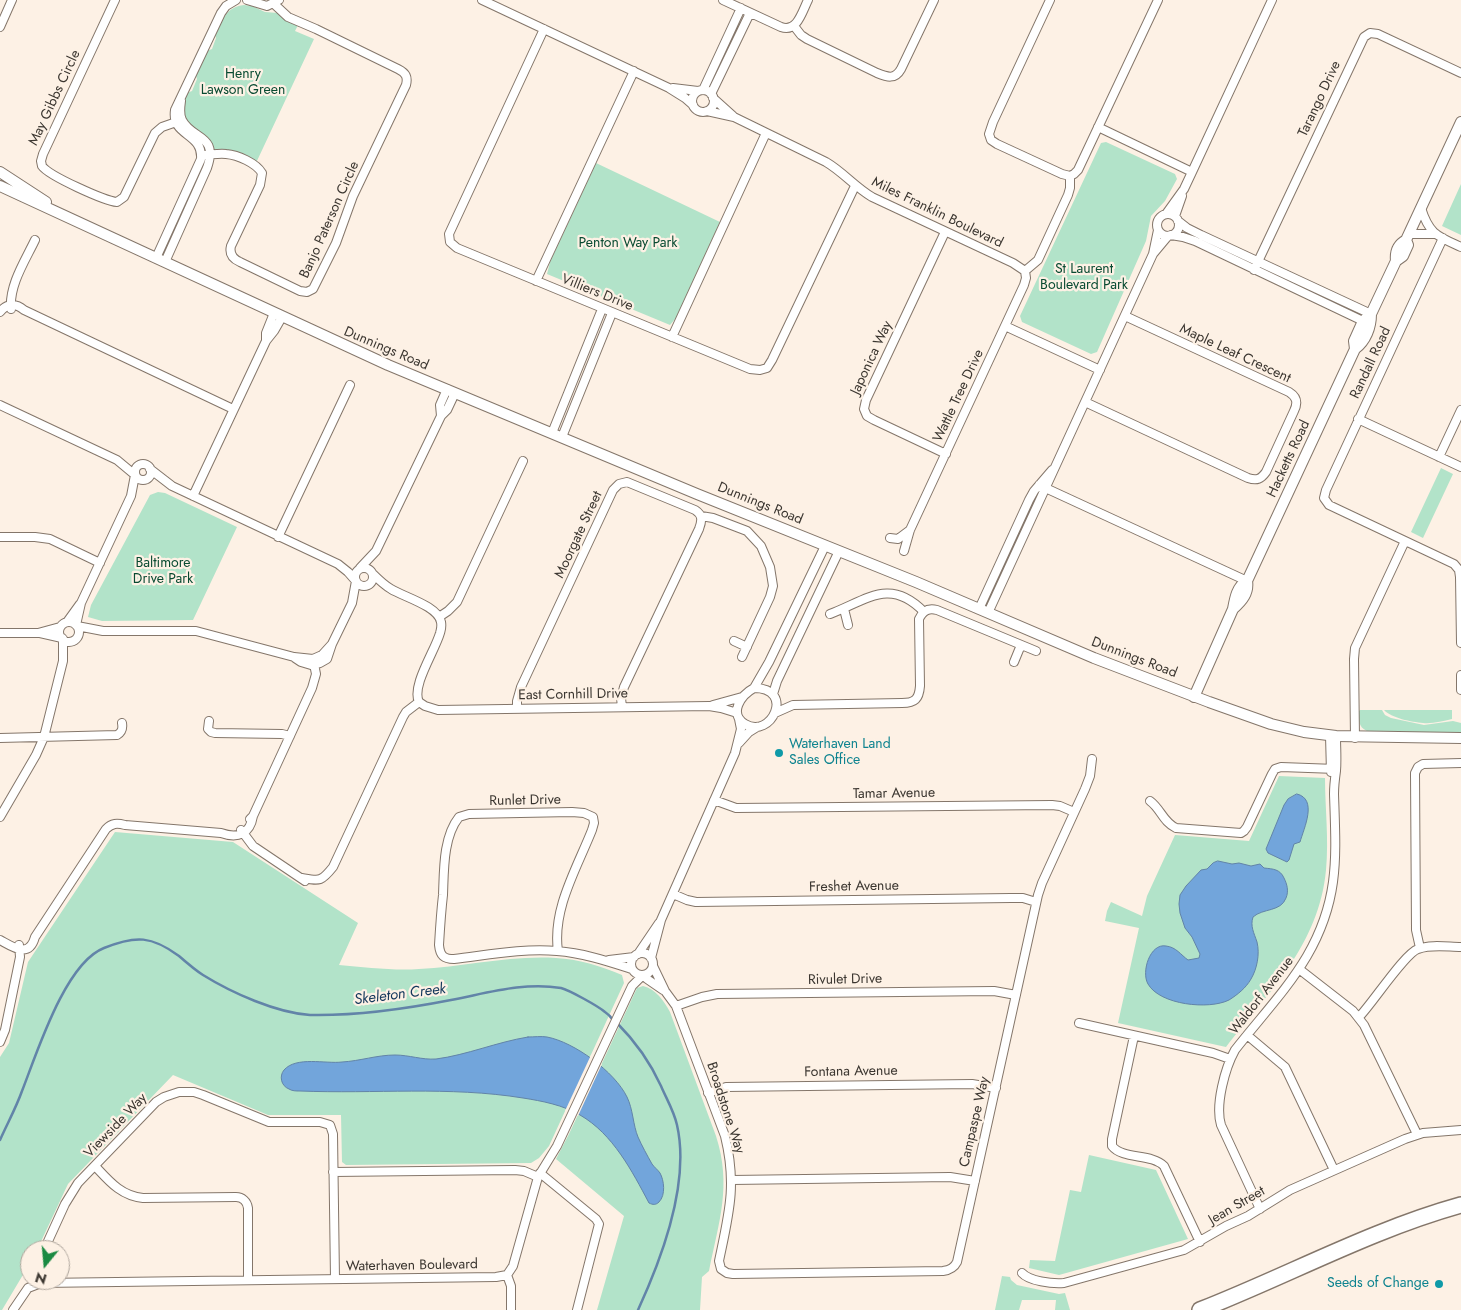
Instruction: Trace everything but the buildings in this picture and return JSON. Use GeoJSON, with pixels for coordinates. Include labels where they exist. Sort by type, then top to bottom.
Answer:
{"type":"FeatureCollection","features":[{"type":"Feature","properties":{"kind":"highway"},"geometry":{"type":"LineString","coordinates":[[1200,1310],[1244,1293],[1400,1224],[1461,1204]]}},
{"type":"Feature","properties":{"kind":"street"},"geometry":{"type":"LineString","coordinates":[[0,27],[12,0]]}},
{"type":"Feature","properties":{"kind":"street","name":"May Gibbs Circle"},"geometry":{"type":"LineString","coordinates":[[115,0],[43,154],[42,166],[50,173],[105,199],[117,202],[124,197],[155,133],[162,127],[179,121]]}},
{"type":"Feature","properties":{"kind":"street"},"geometry":{"type":"LineString","coordinates":[[247,0],[267,6],[276,2]]}},
{"type":"Feature","properties":{"kind":"street"},"geometry":{"type":"LineString","coordinates":[[482,0],[669,88],[685,98],[697,110],[707,111],[712,107],[712,96],[750,13]]}},
{"type":"Feature","properties":{"kind":"street"},"geometry":{"type":"LineString","coordinates":[[723,0],[785,29],[790,29],[799,20],[808,0]]}},
{"type":"Feature","properties":{"kind":"street"},"geometry":{"type":"LineString","coordinates":[[794,26],[807,39],[877,73],[893,77],[901,69],[934,0]]}},
{"type":"Feature","properties":{"kind":"street"},"geometry":{"type":"LineString","coordinates":[[1050,0],[993,122],[989,136],[997,144],[1070,176],[1076,172],[1158,0]]}},
{"type":"Feature","properties":{"kind":"street"},"geometry":{"type":"LineString","coordinates":[[984,611],[998,590],[1043,486],[1054,469],[1153,254],[1158,220],[1166,214],[1184,189],[1272,0]]}},
{"type":"Feature","properties":{"kind":"street"},"geometry":{"type":"LineString","coordinates":[[160,260],[207,168],[206,155],[193,138],[181,130],[175,110],[221,13],[233,1]]}},
{"type":"Feature","properties":{"kind":"street","name":"Banjo Paterson Circle"},"geometry":{"type":"LineString","coordinates":[[206,155],[231,155],[259,168],[262,173],[260,185],[232,246],[230,253],[233,257],[296,289],[305,292],[311,290],[316,284],[336,243],[353,196],[406,85],[406,76],[404,72],[288,17],[276,2]]}},
{"type":"Feature","properties":{"kind":"street"},"geometry":{"type":"LineString","coordinates":[[693,105],[692,98],[695,93],[701,90],[740,8]]}},
{"type":"Feature","properties":{"kind":"street","name":"Villiers Drive"},"geometry":{"type":"LineString","coordinates":[[544,29],[448,236],[451,244],[457,248],[750,370],[760,370],[767,368],[855,186]]}},
{"type":"Feature","properties":{"kind":"street","name":"Tarango Drive"},"geometry":{"type":"LineString","coordinates":[[1254,270],[1364,36],[1370,33],[1378,34],[1461,73]]}},
{"type":"Feature","properties":{"kind":"street"},"geometry":{"type":"LineString","coordinates":[[536,281],[634,72]]}},
{"type":"Feature","properties":{"kind":"street"},"geometry":{"type":"LineString","coordinates":[[669,88],[701,90],[712,96]]}},
{"type":"Feature","properties":{"kind":"street","name":"Miles Franklin Boulevard"},"geometry":{"type":"LineString","coordinates":[[712,96],[734,117]]}},
{"type":"Feature","properties":{"kind":"street","name":"Miles Franklin Boulevard"},"geometry":{"type":"LineString","coordinates":[[707,111],[734,117],[826,162],[855,186],[877,200],[1019,266],[1025,271]]}},
{"type":"Feature","properties":{"kind":"street","name":"Hacketts Road"},"geometry":{"type":"LineString","coordinates":[[1194,696],[1233,609],[1242,601],[1248,588],[1247,581],[1355,349],[1362,344],[1368,320],[1396,261],[1402,256],[1408,245],[1405,239],[1461,122]]}},
{"type":"Feature","properties":{"kind":"street"},"geometry":{"type":"LineString","coordinates":[[1098,127],[1192,172]]}},
{"type":"Feature","properties":{"kind":"street"},"geometry":{"type":"LineString","coordinates":[[672,336],[766,133]]}},
{"type":"Feature","properties":{"kind":"street","name":"Dunnings Road"},"geometry":{"type":"LineString","coordinates":[[0,172],[70,218]]}},
{"type":"Feature","properties":{"kind":"street"},"geometry":{"type":"LineString","coordinates":[[1025,271],[1038,260],[1068,195],[1070,176]]}},
{"type":"Feature","properties":{"kind":"street","name":"Dunnings Road"},"geometry":{"type":"LineString","coordinates":[[0,186],[355,351],[1094,658],[1194,696],[1271,724],[1304,732],[1355,738],[1461,738]]}},
{"type":"Feature","properties":{"kind":"street"},"geometry":{"type":"LineString","coordinates":[[1153,254],[1179,228],[1177,219],[1184,189]]}},
{"type":"Feature","properties":{"kind":"street"},"geometry":{"type":"LineString","coordinates":[[1421,208],[1428,227],[1439,236],[1461,247]]}},
{"type":"Feature","properties":{"kind":"street"},"geometry":{"type":"LineString","coordinates":[[1166,214],[1177,219],[1196,233],[1258,262],[1368,320]]}},
{"type":"Feature","properties":{"kind":"street"},"geometry":{"type":"LineString","coordinates":[[1158,230],[1162,234],[1189,239],[1368,320]]}},
{"type":"Feature","properties":{"kind":"street","name":"Japonica Way"},"geometry":{"type":"LineString","coordinates":[[945,232],[866,400],[864,410],[870,418],[946,454]]}},
{"type":"Feature","properties":{"kind":"street"},"geometry":{"type":"LineString","coordinates":[[1405,239],[1439,236]]}},
{"type":"Feature","properties":{"kind":"street","name":"Randall Road"},"geometry":{"type":"LineString","coordinates":[[1405,541],[1329,505],[1324,499],[1324,493],[1439,236]]}},
{"type":"Feature","properties":{"kind":"street"},"geometry":{"type":"LineString","coordinates":[[0,318],[10,307],[10,294],[35,240]]}},
{"type":"Feature","properties":{"kind":"street","name":"Wattle Tree Drive"},"geometry":{"type":"LineString","coordinates":[[904,552],[910,530],[1026,281],[1025,271]]}},
{"type":"Feature","properties":{"kind":"street"},"geometry":{"type":"LineString","coordinates":[[0,312],[10,307],[24,310],[233,409]]}},
{"type":"Feature","properties":{"kind":"street"},"geometry":{"type":"LineString","coordinates":[[552,433],[602,309]]}},
{"type":"Feature","properties":{"kind":"street"},"geometry":{"type":"LineString","coordinates":[[562,437],[612,313]]}},
{"type":"Feature","properties":{"kind":"street"},"geometry":{"type":"LineString","coordinates":[[193,496],[266,341],[274,331],[278,315]]}},
{"type":"Feature","properties":{"kind":"street","name":"Maple Leaf Crescent"},"geometry":{"type":"LineString","coordinates":[[1085,402],[1255,480],[1262,478],[1266,472],[1294,411],[1296,400],[1294,395],[1125,316]]}},
{"type":"Feature","properties":{"kind":"street"},"geometry":{"type":"LineString","coordinates":[[1005,326],[1100,370]]}},
{"type":"Feature","properties":{"kind":"street"},"geometry":{"type":"LineString","coordinates":[[278,536],[350,385]]}},
{"type":"Feature","properties":{"kind":"street"},"geometry":{"type":"LineString","coordinates":[[352,603],[355,574],[376,551],[441,416],[447,410],[451,391]]}},
{"type":"Feature","properties":{"kind":"street"},"geometry":{"type":"LineString","coordinates":[[0,405],[116,460],[139,480],[172,486]]}},
{"type":"Feature","properties":{"kind":"street"},"geometry":{"type":"LineString","coordinates":[[1439,457],[1461,410]]}},
{"type":"Feature","properties":{"kind":"street"},"geometry":{"type":"LineString","coordinates":[[1358,419],[1461,467]]}},
{"type":"Feature","properties":{"kind":"street"},"geometry":{"type":"LineString","coordinates":[[116,460],[146,465],[172,486],[338,564],[362,586],[369,585],[390,589],[424,605],[436,608],[447,622],[444,635],[438,641],[422,676],[411,691],[412,699],[417,704],[406,712],[400,722],[331,875],[326,882],[322,884],[309,884],[253,846],[242,831]]}},
{"type":"Feature","properties":{"kind":"street"},"geometry":{"type":"LineString","coordinates":[[441,615],[457,602],[523,461]]}},
{"type":"Feature","properties":{"kind":"street"},"geometry":{"type":"LineString","coordinates":[[0,817],[44,737],[63,660],[62,639],[59,634],[63,625],[81,602],[100,563],[131,496],[135,469],[139,465]]}},
{"type":"Feature","properties":{"kind":"street"},"geometry":{"type":"LineString","coordinates":[[131,496],[151,475],[150,469]]}},
{"type":"Feature","properties":{"kind":"street","name":"Moorgate Street"},"geometry":{"type":"LineString","coordinates":[[517,708],[516,701],[521,687],[616,486],[622,483],[632,484],[695,510],[701,516]]}},
{"type":"Feature","properties":{"kind":"street"},"geometry":{"type":"LineString","coordinates":[[1043,486],[1247,581]]}},
{"type":"Feature","properties":{"kind":"street"},"geometry":{"type":"LineString","coordinates":[[622,707],[621,698],[624,687],[702,523],[701,516],[713,518],[747,531],[761,546],[770,567],[773,586],[770,597],[742,657]]}},
{"type":"Feature","properties":{"kind":"street"},"geometry":{"type":"LineString","coordinates":[[890,538],[898,539],[910,530]]}},
{"type":"Feature","properties":{"kind":"street"},"geometry":{"type":"LineString","coordinates":[[0,538],[35,536],[50,539],[100,563]]}},
{"type":"Feature","properties":{"kind":"street"},"geometry":{"type":"LineString","coordinates":[[1355,738],[1355,648],[1405,541],[1454,564],[1459,570],[1461,577],[1461,642]]}},
{"type":"Feature","properties":{"kind":"street"},"geometry":{"type":"LineString","coordinates":[[632,986],[631,964],[661,920],[735,753],[740,728],[738,705],[742,697],[754,688],[770,662],[825,546]]}},
{"type":"Feature","properties":{"kind":"street"},"geometry":{"type":"LineString","coordinates":[[314,662],[332,644],[352,603],[373,579],[376,551]]}},
{"type":"Feature","properties":{"kind":"street"},"geometry":{"type":"LineString","coordinates":[[776,713],[777,704],[774,696],[777,681],[839,551]]}},
{"type":"Feature","properties":{"kind":"street"},"geometry":{"type":"LineString","coordinates":[[338,564],[368,568],[390,589]]}},
{"type":"Feature","properties":{"kind":"street"},"geometry":{"type":"LineString","coordinates":[[830,614],[881,594],[891,593],[910,599],[924,612]]}},
{"type":"Feature","properties":{"kind":"street"},"geometry":{"type":"LineString","coordinates":[[63,660],[79,632],[77,626],[81,602]]}},
{"type":"Feature","properties":{"kind":"street"},"geometry":{"type":"LineString","coordinates":[[844,609],[848,625]]}},
{"type":"Feature","properties":{"kind":"street"},"geometry":{"type":"LineString","coordinates":[[738,745],[749,732],[756,727],[765,725],[776,713],[793,705],[902,704],[913,702],[917,699],[920,686],[920,617],[930,609],[938,610],[1036,651]]}},
{"type":"Feature","properties":{"kind":"street"},"geometry":{"type":"LineString","coordinates":[[38,633],[72,622],[77,626],[102,632]]}},
{"type":"Feature","properties":{"kind":"street"},"geometry":{"type":"LineString","coordinates":[[0,633],[38,633],[69,642],[88,634],[102,632],[196,631],[314,662]]}},
{"type":"Feature","properties":{"kind":"street"},"geometry":{"type":"LineString","coordinates":[[734,641],[747,647]]}},
{"type":"Feature","properties":{"kind":"street"},"geometry":{"type":"LineString","coordinates":[[1014,662],[1021,645]]}},
{"type":"Feature","properties":{"kind":"street"},"geometry":{"type":"LineString","coordinates":[[19,948],[35,937],[104,834],[126,825],[221,832],[232,836],[240,835],[242,831],[250,827],[253,816],[312,688],[316,674],[314,662]]}},
{"type":"Feature","properties":{"kind":"street"},"geometry":{"type":"LineString","coordinates":[[1461,675],[1461,690]]}},
{"type":"Feature","properties":{"kind":"street"},"geometry":{"type":"LineString","coordinates":[[754,688],[763,689],[793,705]]}},
{"type":"Feature","properties":{"kind":"street","name":"East Cornhill Drive"},"geometry":{"type":"LineString","coordinates":[[709,706],[742,697]]}},
{"type":"Feature","properties":{"kind":"street","name":"East Cornhill Drive"},"geometry":{"type":"LineString","coordinates":[[417,704],[425,712],[517,708],[709,706],[721,708],[738,716]]}},
{"type":"Feature","properties":{"kind":"street"},"geometry":{"type":"LineString","coordinates":[[738,716],[745,724],[756,727]]}},
{"type":"Feature","properties":{"kind":"street"},"geometry":{"type":"LineString","coordinates":[[209,721],[208,729],[210,732],[215,733],[282,734],[290,736]]}},
{"type":"Feature","properties":{"kind":"street"},"geometry":{"type":"LineString","coordinates":[[0,738],[117,735],[121,733],[122,723]]}},
{"type":"Feature","properties":{"kind":"street","name":"Waldorf Avenue"},"geometry":{"type":"LineString","coordinates":[[1260,1209],[1221,1125],[1219,1105],[1230,1059],[1299,969],[1313,946],[1321,927],[1333,888],[1336,855],[1333,736]]}},
{"type":"Feature","properties":{"kind":"street","name":"Campaspe Way"},"geometry":{"type":"LineString","coordinates":[[720,1268],[727,1273],[733,1274],[948,1270],[953,1268],[958,1262],[974,1181],[1036,902],[1042,883],[1088,782],[1092,759]]}},
{"type":"Feature","properties":{"kind":"street"},"geometry":{"type":"LineString","coordinates":[[1420,948],[1416,930],[1415,773],[1418,767],[1423,764],[1461,763]]}},
{"type":"Feature","properties":{"kind":"street"},"geometry":{"type":"LineString","coordinates":[[1150,801],[1166,821],[1176,828],[1241,833],[1247,827],[1275,769],[1281,767],[1333,769]]}},
{"type":"Feature","properties":{"kind":"street","name":"Tamar Avenue"},"geometry":{"type":"LineString","coordinates":[[714,800],[736,808],[1052,805],[1074,812]]}},
{"type":"Feature","properties":{"kind":"street","name":"Runlet Drive"},"geometry":{"type":"LineString","coordinates":[[572,812],[589,814],[593,817],[592,830],[564,896],[559,917],[558,951],[536,950],[454,960],[445,959],[442,956],[439,945],[443,870],[445,856],[456,822],[461,816],[469,814],[572,812]]}},
{"type":"Feature","properties":{"kind":"street","name":"Freshet Avenue"},"geometry":{"type":"LineString","coordinates":[[673,894],[696,902],[1023,898],[1036,902]]}},
{"type":"Feature","properties":{"kind":"street"},"geometry":{"type":"LineString","coordinates":[[511,1310],[511,1286],[507,1275],[513,1266],[539,1175],[554,1152],[632,986],[649,973],[661,920]]}},
{"type":"Feature","properties":{"kind":"street"},"geometry":{"type":"LineString","coordinates":[[3,942],[19,948]]}},
{"type":"Feature","properties":{"kind":"street"},"geometry":{"type":"LineString","coordinates":[[1359,1018],[1368,1009],[1406,958],[1415,950],[1420,948],[1461,947]]}},
{"type":"Feature","properties":{"kind":"street"},"geometry":{"type":"LineString","coordinates":[[0,1042],[5,1030],[20,957],[19,948]]}},
{"type":"Feature","properties":{"kind":"street"},"geometry":{"type":"LineString","coordinates":[[558,951],[607,961],[643,976]]}},
{"type":"Feature","properties":{"kind":"street"},"geometry":{"type":"LineString","coordinates":[[607,961],[646,954],[652,962]]}},
{"type":"Feature","properties":{"kind":"street","name":"Broadstone Way"},"geometry":{"type":"LineString","coordinates":[[652,962],[665,991],[676,1006],[725,1136],[729,1153],[732,1180],[730,1212],[719,1261],[720,1268]]}},
{"type":"Feature","properties":{"kind":"street"},"geometry":{"type":"LineString","coordinates":[[1299,969],[1359,1018],[1368,1030],[1417,1134]]}},
{"type":"Feature","properties":{"kind":"street","name":"Broadstone Way"},"geometry":{"type":"LineString","coordinates":[[643,976],[665,991]]}},
{"type":"Feature","properties":{"kind":"street","name":"Rivulet Drive"},"geometry":{"type":"LineString","coordinates":[[676,1006],[717,994],[994,990],[1016,995]]}},
{"type":"Feature","properties":{"kind":"street"},"geometry":{"type":"LineString","coordinates":[[1079,1023],[1214,1053],[1230,1059]]}},
{"type":"Feature","properties":{"kind":"street"},"geometry":{"type":"LineString","coordinates":[[1247,1035],[1285,1066],[1334,1170]]}},
{"type":"Feature","properties":{"kind":"street"},"geometry":{"type":"LineString","coordinates":[[1134,1036],[1112,1146],[1118,1151],[1154,1160],[1164,1166],[1200,1242]]}},
{"type":"Feature","properties":{"kind":"street","name":"Fontana Avenue"},"geometry":{"type":"LineString","coordinates":[[708,1093],[726,1087],[972,1084],[996,1088]]}},
{"type":"Feature","properties":{"kind":"street","name":"Viewside Way"},"geometry":{"type":"LineString","coordinates":[[49,1240],[70,1194],[78,1183],[156,1102],[172,1093],[186,1091],[202,1095],[269,1122],[315,1122],[330,1125],[333,1134],[335,1279]]}},
{"type":"Feature","properties":{"kind":"street","name":"Jean Street"},"geometry":{"type":"LineString","coordinates":[[1022,1273],[1027,1277],[1051,1283],[1064,1283],[1184,1250],[1220,1229],[1248,1216],[1282,1194],[1417,1134],[1461,1130]]}},
{"type":"Feature","properties":{"kind":"street"},"geometry":{"type":"LineString","coordinates":[[95,1166],[120,1190],[132,1196],[143,1198],[236,1196],[242,1198],[248,1208],[248,1280]]}},
{"type":"Feature","properties":{"kind":"street"},"geometry":{"type":"LineString","coordinates":[[333,1172],[515,1170],[539,1175],[596,1219],[599,1224],[577,1310]]}},
{"type":"Feature","properties":{"kind":"street"},"geometry":{"type":"LineString","coordinates":[[732,1180],[950,1177],[974,1181]]}},
{"type":"Feature","properties":{"kind":"street","name":"Waterhaven Boulevard"},"geometry":{"type":"LineString","coordinates":[[70,1281],[496,1277],[507,1275]]}},
{"type":"Feature","properties":{"kind":"street","name":"Waterhaven Boulevard"},"geometry":{"type":"LineString","coordinates":[[12,1310],[27,1290]]}},
{"type":"Feature","properties":{"kind":"green space","name":"Henry Lawson Green"},"geometry":{"type":"Polygon","coordinates":[[[244,5],[252,6],[265,12],[278,13],[298,25],[295,31],[314,39],[256,163],[215,150],[184,118],[183,105],[187,93],[192,91],[197,79],[196,76],[207,51],[212,49],[216,38],[215,35],[225,15],[233,8],[244,5]]]}},
{"type":"Feature","properties":{"kind":"green space","name":"St Laurent Boulevard Park"},"geometry":{"type":"Polygon","coordinates":[[[1106,142],[1175,174],[1177,179],[1165,201],[1151,216],[1146,241],[1097,352],[1091,354],[1022,322],[1020,316],[1101,143],[1106,142]]]}},
{"type":"Feature","properties":{"kind":"green space","name":"Penton Way Park"},"geometry":{"type":"Polygon","coordinates":[[[596,163],[720,222],[676,318],[670,325],[547,274],[550,262],[596,163]]]}},
{"type":"Feature","properties":{"kind":"green space"},"geometry":{"type":"Polygon","coordinates":[[[1461,184],[1461,235],[1442,226],[1461,184]]]}},
{"type":"Feature","properties":{"kind":"green space"},"geometry":{"type":"Polygon","coordinates":[[[1441,468],[1453,474],[1423,538],[1411,532],[1441,468]]]}},
{"type":"Feature","properties":{"kind":"green space","name":"Baltimore Drive Park"},"geometry":{"type":"Polygon","coordinates":[[[158,492],[165,493],[237,527],[193,620],[102,621],[88,617],[91,605],[150,495],[158,492]]]}},
{"type":"Feature","properties":{"kind":"green space"},"geometry":{"type":"Polygon","coordinates":[[[1360,710],[1382,710],[1385,715],[1391,718],[1424,725],[1453,721],[1461,723],[1461,733],[1367,731],[1360,723],[1360,710]]]}},
{"type":"Feature","properties":{"kind":"green space"},"geometry":{"type":"Polygon","coordinates":[[[1384,710],[1452,710],[1452,719],[1434,723],[1408,721],[1384,710]]]}},
{"type":"Feature","properties":{"kind":"green space"},"geometry":{"type":"Polygon","coordinates":[[[1279,776],[1325,778],[1327,858],[1321,897],[1314,921],[1290,965],[1226,1047],[1118,1023],[1139,928],[1105,921],[1111,902],[1142,916],[1147,896],[1175,835],[1249,841],[1279,776]]]}},
{"type":"Feature","properties":{"kind":"green space"},"geometry":{"type":"Polygon","coordinates":[[[115,832],[233,842],[358,923],[339,965],[409,969],[436,968],[522,958],[556,958],[573,960],[606,969],[622,975],[624,983],[549,1146],[539,1158],[531,1163],[346,1165],[342,1162],[341,1115],[268,1115],[173,1075],[68,1184],[42,1240],[20,1240],[20,1280],[2,1310],[0,1310],[0,1057],[9,1043],[28,962],[115,832]]]}},
{"type":"Feature","properties":{"kind":"green space"},"geometry":{"type":"Polygon","coordinates":[[[643,986],[656,993],[670,1012],[721,1154],[723,1188],[720,1219],[709,1271],[702,1277],[700,1310],[597,1310],[624,1216],[556,1159],[637,988],[643,986]]]}},
{"type":"Feature","properties":{"kind":"green space"},"geometry":{"type":"Polygon","coordinates":[[[1089,1155],[1156,1170],[1188,1239],[1059,1275],[1029,1268],[1030,1260],[1055,1261],[1070,1190],[1081,1192],[1089,1155]]]}},
{"type":"Feature","properties":{"kind":"green space"},"geometry":{"type":"Polygon","coordinates":[[[1002,1276],[1010,1277],[1017,1285],[1059,1294],[1065,1293],[1070,1310],[1055,1310],[1056,1300],[1022,1300],[1019,1310],[995,1310],[1002,1276]]]}},
{"type":"Feature","properties":{"kind":"water"},"geometry":{"type":"Polygon","coordinates":[[[1297,794],[1307,802],[1308,815],[1300,842],[1294,844],[1287,862],[1268,853],[1266,849],[1284,805],[1288,799],[1297,794]]]}},
{"type":"Feature","properties":{"kind":"water"},"geometry":{"type":"Polygon","coordinates":[[[1218,861],[1251,866],[1260,864],[1264,868],[1278,871],[1286,883],[1287,895],[1280,906],[1253,917],[1252,926],[1258,947],[1257,961],[1251,979],[1241,991],[1229,1000],[1210,1005],[1186,1004],[1174,1001],[1163,997],[1148,984],[1146,966],[1148,959],[1155,949],[1160,946],[1176,950],[1188,960],[1199,958],[1200,954],[1192,937],[1185,928],[1180,913],[1180,895],[1201,870],[1207,869],[1218,861]]]}},
{"type":"Feature","properties":{"kind":"water"},"geometry":{"type":"Polygon","coordinates":[[[528,1037],[547,1037],[569,1045],[604,1068],[621,1087],[629,1102],[638,1137],[663,1180],[663,1196],[658,1203],[649,1203],[636,1178],[612,1143],[602,1132],[580,1115],[560,1106],[523,1098],[467,1092],[296,1091],[286,1088],[282,1081],[284,1070],[296,1063],[342,1062],[395,1055],[436,1059],[528,1037]]]}},
{"type":"Feature","properties":{"kind":"pier"},"geometry":{"type":"Polygon","coordinates":[[[591,1055],[602,1064],[578,1116],[565,1111],[591,1055]]]}},
{"type":"Feature","properties":{"kind":"waterway","name":"Skeleton Creek"},"geometry":{"type":"LineString","coordinates":[[0,1140],[20,1097],[44,1033],[65,990],[77,971],[90,957],[104,948],[125,941],[143,940],[160,944],[200,973],[227,989],[269,1006],[297,1013],[328,1015],[399,1009],[506,989],[533,986],[561,988],[590,1002],[613,1020]]}},
{"type":"Feature","properties":{"kind":"waterway","name":"Skeleton Creek"},"geometry":{"type":"LineString","coordinates":[[617,1023],[642,1053],[657,1077],[676,1120],[680,1147],[680,1171],[671,1219],[656,1267],[638,1310]]}},
{"type":"Feature","properties":{"kind":"place","name":"Waterhaven Land Sales Office"},"geometry":{"type":"Point","coordinates":[779,753]}},
{"type":"Feature","properties":{"kind":"place","name":"Seeds of Change"},"geometry":{"type":"Point","coordinates":[1439,1284]}}]}
